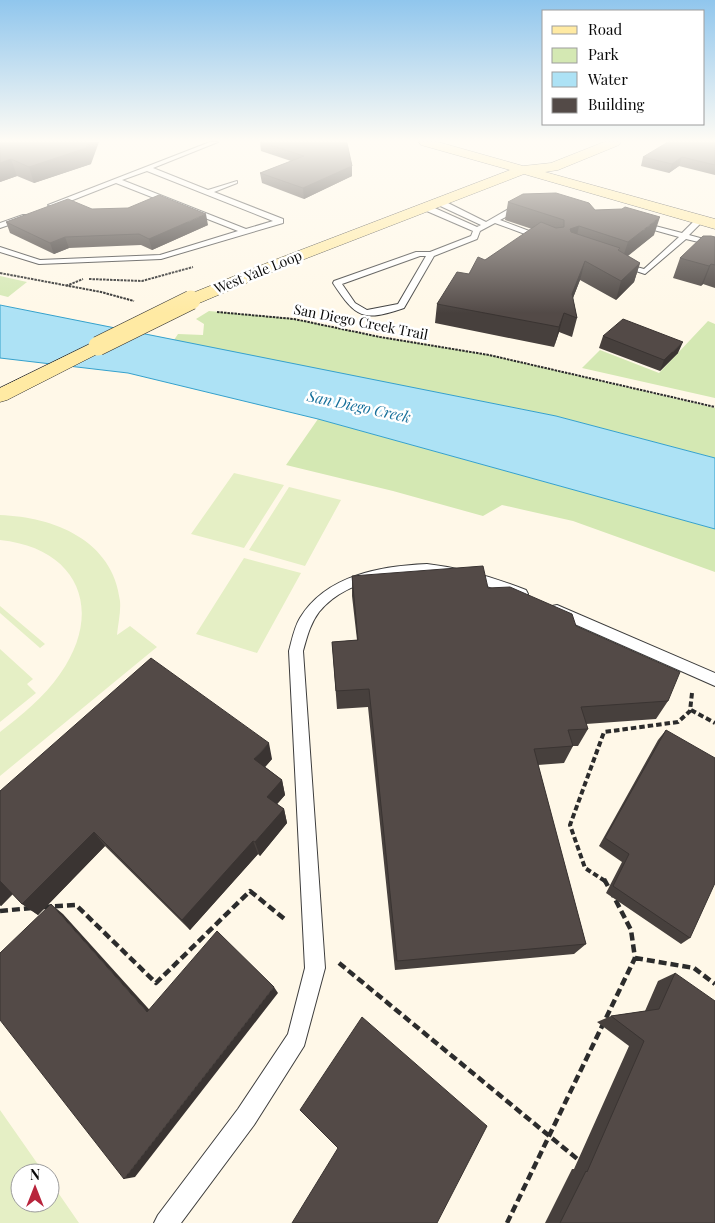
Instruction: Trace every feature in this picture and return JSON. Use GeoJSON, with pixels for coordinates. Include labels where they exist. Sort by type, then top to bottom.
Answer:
{"type":"FeatureCollection","features":[{"type":"Feature","properties":{"kind":"main road","name":"West Yale Loop"},"geometry":{"type":"LineString","coordinates":[[0,396],[191,300],[444,199]]}},
{"type":"Feature","properties":{"kind":"main road"},"geometry":{"type":"LineString","coordinates":[[635,199],[715,224]]}},
{"type":"Feature","properties":{"kind":"main road"},"geometry":{"type":"LineString","coordinates":[[674,199],[715,212]]}},
{"type":"Feature","properties":{"kind":"lane"},"geometry":{"type":"LineString","coordinates":[[46,208],[68,199]]}},
{"type":"Feature","properties":{"kind":"lane"},"geometry":{"type":"LineString","coordinates":[[164,199],[245,231]]}},
{"type":"Feature","properties":{"kind":"lane"},"geometry":{"type":"LineString","coordinates":[[0,249],[39,262],[161,257],[280,221],[226,199]]}},
{"type":"Feature","properties":{"kind":"lane"},"geometry":{"type":"LineString","coordinates":[[431,254],[401,306],[389,310],[366,312],[352,306],[337,283],[419,254],[431,254],[474,237],[477,230],[528,203]]}},
{"type":"Feature","properties":{"kind":"lane"},"geometry":{"type":"LineString","coordinates":[[432,204],[556,242]]}},
{"type":"Feature","properties":{"kind":"lane"},"geometry":{"type":"LineString","coordinates":[[432,204],[477,230]]}},
{"type":"Feature","properties":{"kind":"lane"},"geometry":{"type":"LineString","coordinates":[[0,226],[31,214]]}},
{"type":"Feature","properties":{"kind":"lane"},"geometry":{"type":"LineString","coordinates":[[628,220],[715,244]]}},
{"type":"Feature","properties":{"kind":"lane"},"geometry":{"type":"LineString","coordinates":[[617,264],[644,272],[700,220]]}},
{"type":"Feature","properties":{"kind":"lane"},"geometry":{"type":"LineString","coordinates":[[166,1223],[246,1117],[297,1039],[315,968],[296,651],[306,622],[326,596],[351,582],[388,573],[443,570],[474,576],[715,680]]}},
{"type":"Feature","properties":{"kind":"path"},"geometry":{"type":"LineString","coordinates":[[176,270],[183,275]]}},
{"type":"Feature","properties":{"kind":"path"},"geometry":{"type":"LineString","coordinates":[[0,273],[42,283],[107,292],[138,302]]}},
{"type":"Feature","properties":{"kind":"path","name":"San Diego Creek Trail"},"geometry":{"type":"LineString","coordinates":[[214,312],[294,319],[380,337],[489,355],[715,407]]}},
{"type":"Feature","properties":{"kind":"path"},"geometry":{"type":"LineString","coordinates":[[508,1223],[635,958],[631,930],[605,880],[585,868],[570,825],[604,732],[678,722],[690,710],[692,693]]}},
{"type":"Feature","properties":{"kind":"path"},"geometry":{"type":"LineString","coordinates":[[690,710],[715,723]]}},
{"type":"Feature","properties":{"kind":"path"},"geometry":{"type":"LineString","coordinates":[[0,910],[76,905],[156,982],[250,891],[586,1167]]}},
{"type":"Feature","properties":{"kind":"path"},"geometry":{"type":"LineString","coordinates":[[635,958],[694,968],[715,984]]}},
{"type":"Feature","properties":{"kind":"green space"},"geometry":{"type":"Polygon","coordinates":[[[0,276],[27,282],[8,297],[0,295],[0,276]]]}},
{"type":"Feature","properties":{"kind":"green space"},"geometry":{"type":"Polygon","coordinates":[[[209,311],[294,319],[380,337],[489,355],[715,408],[715,458],[556,416],[174,340],[178,334],[203,335],[204,324],[196,319],[209,311]]]}},
{"type":"Feature","properties":{"kind":"green space"},"geometry":{"type":"Polygon","coordinates":[[[708,321],[715,324],[715,398],[582,368],[600,350],[659,373],[708,321]]]}},
{"type":"Feature","properties":{"kind":"green space"},"geometry":{"type":"Polygon","coordinates":[[[318,419],[715,529],[715,572],[573,521],[502,505],[483,516],[393,491],[286,465],[318,419]]]}},
{"type":"Feature","properties":{"kind":"green space"},"geometry":{"type":"Polygon","coordinates":[[[234,473],[284,485],[244,548],[191,534],[234,473]]]}},
{"type":"Feature","properties":{"kind":"green space"},"geometry":{"type":"Polygon","coordinates":[[[289,487],[341,500],[305,566],[249,550],[289,487]]]}},
{"type":"Feature","properties":{"kind":"green space"},"geometry":{"type":"Polygon","coordinates":[[[0,515],[41,521],[60,527],[78,536],[93,548],[106,562],[115,580],[120,601],[117,635],[130,626],[157,647],[0,776],[0,732],[40,698],[60,674],[74,650],[81,627],[81,606],[76,586],[65,569],[49,555],[27,545],[0,540],[0,515]]]}},
{"type":"Feature","properties":{"kind":"green space"},"geometry":{"type":"Polygon","coordinates":[[[244,558],[301,573],[257,653],[196,634],[244,558]]]}},
{"type":"Feature","properties":{"kind":"green space"},"geometry":{"type":"Polygon","coordinates":[[[0,606],[45,644],[40,648],[0,613],[0,606]]]}},
{"type":"Feature","properties":{"kind":"green space"},"geometry":{"type":"Polygon","coordinates":[[[0,649],[33,679],[27,684],[36,693],[0,722],[0,649]]]}},
{"type":"Feature","properties":{"kind":"green space"},"geometry":{"type":"Polygon","coordinates":[[[0,1110],[37,1163],[10,1163],[10,1213],[60,1213],[60,1195],[79,1223],[0,1223],[0,1110]]]}},
{"type":"Feature","properties":{"kind":"water","name":"San Diego Creek"},"geometry":{"type":"Polygon","coordinates":[[[0,305],[556,416],[715,458],[715,529],[318,419],[128,373],[0,358],[0,305]]]}},
{"type":"Feature","properties":{"kind":"building"},"geometry":{"type":"Polygon","coordinates":[[[68,199],[92,209],[128,208],[149,199],[169,199],[206,214],[149,239],[139,234],[65,237],[50,243],[6,222],[68,199]]]}},
{"type":"Feature","properties":{"kind":"building"},"geometry":{"type":"Polygon","coordinates":[[[513,199],[576,199],[589,203],[595,210],[622,209],[625,207],[660,217],[628,242],[579,226],[570,229],[571,232],[620,248],[618,250],[640,263],[621,281],[585,261],[572,294],[577,318],[564,313],[559,327],[437,304],[457,272],[469,274],[478,257],[485,260],[541,222],[556,228],[564,227],[564,220],[508,202],[513,199]]]}},
{"type":"Feature","properties":{"kind":"building"},"geometry":{"type":"Polygon","coordinates":[[[703,236],[715,237],[715,265],[711,264],[709,266],[680,258],[703,236]]]}},
{"type":"Feature","properties":{"kind":"building"},"geometry":{"type":"Polygon","coordinates":[[[623,319],[683,342],[664,360],[603,336],[623,319]]]}},
{"type":"Feature","properties":{"kind":"building"},"geometry":{"type":"Polygon","coordinates":[[[483,566],[488,588],[510,587],[572,614],[576,626],[680,672],[668,701],[581,707],[588,729],[568,730],[573,746],[534,749],[586,944],[397,961],[369,689],[336,691],[332,642],[358,640],[352,576],[483,566]]]}},
{"type":"Feature","properties":{"kind":"building"},"geometry":{"type":"Polygon","coordinates":[[[151,658],[269,743],[254,759],[282,780],[267,797],[284,809],[182,920],[94,832],[22,904],[0,881],[0,791],[151,658]]]}},
{"type":"Feature","properties":{"kind":"building"},"geometry":{"type":"Polygon","coordinates":[[[666,730],[715,758],[715,883],[690,938],[613,886],[629,854],[605,838],[666,730]]]}},
{"type":"Feature","properties":{"kind":"building"},"geometry":{"type":"Polygon","coordinates":[[[51,904],[147,1012],[217,931],[274,987],[124,1179],[0,1020],[0,953],[51,904]]]}},
{"type":"Feature","properties":{"kind":"building"},"geometry":{"type":"Polygon","coordinates":[[[675,973],[715,1001],[715,1223],[560,1223],[587,1172],[644,1041],[611,1016],[659,1009],[675,973]]]}},
{"type":"Feature","properties":{"kind":"building"},"geometry":{"type":"Polygon","coordinates":[[[362,1017],[487,1126],[437,1223],[292,1223],[338,1148],[300,1110],[362,1017]]]}}]}
